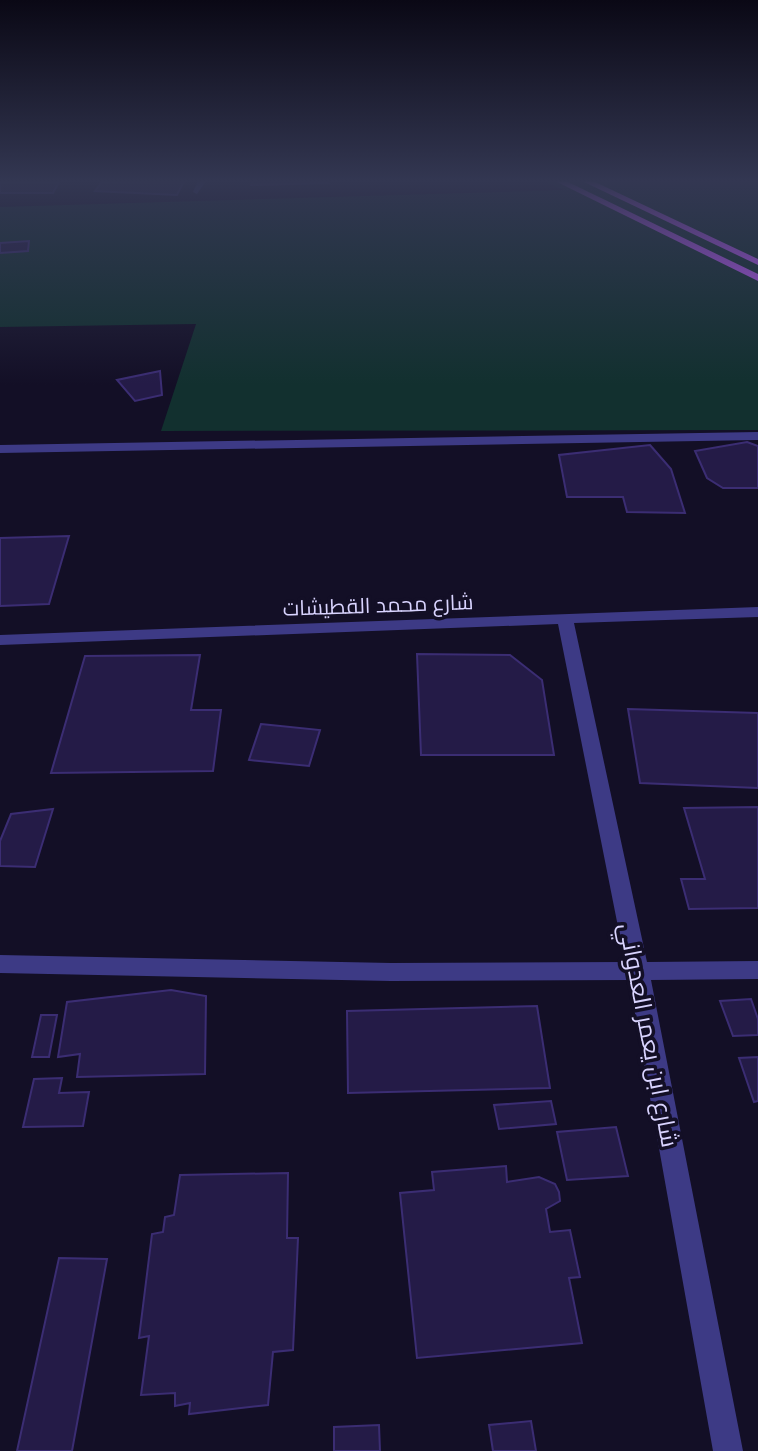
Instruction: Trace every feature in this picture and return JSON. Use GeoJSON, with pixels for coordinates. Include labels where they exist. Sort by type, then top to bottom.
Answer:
{"type":"FeatureCollection","features":[{"type":"Feature","properties":{"kind":"main road"},"geometry":{"type":"LineString","coordinates":[[698,249],[758,278]]}},
{"type":"Feature","properties":{"kind":"main road"},"geometry":{"type":"LineString","coordinates":[[730,249],[758,262]]}},
{"type":"Feature","properties":{"kind":"street"},"geometry":{"type":"LineString","coordinates":[[0,449],[758,436]]}},
{"type":"Feature","properties":{"kind":"street","name":"شارع محمد القطيشات"},"geometry":{"type":"LineString","coordinates":[[0,640],[758,612]]}},
{"type":"Feature","properties":{"kind":"street","name":"شارع ابن يعمر العدواني"},"geometry":{"type":"LineString","coordinates":[[565,620],[638,971],[728,1451]]}},
{"type":"Feature","properties":{"kind":"street"},"geometry":{"type":"LineString","coordinates":[[0,964],[160,970],[758,970]]}},
{"type":"Feature","properties":{"kind":"green space"},"geometry":{"type":"Polygon","coordinates":[[[0,249],[758,249],[758,430],[161,431],[196,324],[0,327],[0,249]]]}},
{"type":"Feature","properties":{"kind":"building"},"geometry":{"type":"Polygon","coordinates":[[[0,249],[28,249],[28,251],[0,253],[0,249]]]}},
{"type":"Feature","properties":{"kind":"building"},"geometry":{"type":"Polygon","coordinates":[[[160,371],[162,395],[135,401],[117,380],[160,371]]]}},
{"type":"Feature","properties":{"kind":"building"},"geometry":{"type":"Polygon","coordinates":[[[747,442],[758,446],[758,488],[723,488],[707,478],[695,451],[747,442]]]}},
{"type":"Feature","properties":{"kind":"building"},"geometry":{"type":"Polygon","coordinates":[[[650,445],[671,469],[685,513],[627,512],[623,497],[567,497],[559,455],[650,445]]]}},
{"type":"Feature","properties":{"kind":"building"},"geometry":{"type":"Polygon","coordinates":[[[69,536],[49,604],[0,606],[0,538],[69,536]]]}},
{"type":"Feature","properties":{"kind":"building"},"geometry":{"type":"Polygon","coordinates":[[[417,654],[510,655],[542,680],[554,755],[421,755],[417,654]]]}},
{"type":"Feature","properties":{"kind":"building"},"geometry":{"type":"Polygon","coordinates":[[[200,655],[191,710],[221,710],[213,771],[51,773],[85,656],[200,655]]]}},
{"type":"Feature","properties":{"kind":"building"},"geometry":{"type":"Polygon","coordinates":[[[628,709],[758,713],[758,788],[640,783],[628,709]]]}},
{"type":"Feature","properties":{"kind":"building"},"geometry":{"type":"Polygon","coordinates":[[[261,724],[320,730],[309,766],[249,760],[261,724]]]}},
{"type":"Feature","properties":{"kind":"building"},"geometry":{"type":"Polygon","coordinates":[[[758,807],[758,908],[689,909],[681,879],[705,879],[684,808],[758,807]]]}},
{"type":"Feature","properties":{"kind":"building"},"geometry":{"type":"Polygon","coordinates":[[[53,809],[35,867],[0,866],[0,841],[11,814],[53,809]]]}},
{"type":"Feature","properties":{"kind":"building"},"geometry":{"type":"Polygon","coordinates":[[[171,990],[206,996],[205,1074],[77,1077],[80,1054],[58,1057],[67,1002],[171,990]]]}},
{"type":"Feature","properties":{"kind":"building"},"geometry":{"type":"Polygon","coordinates":[[[751,999],[758,1019],[758,1035],[733,1036],[720,1001],[751,999]]]}},
{"type":"Feature","properties":{"kind":"building"},"geometry":{"type":"Polygon","coordinates":[[[537,1006],[550,1088],[348,1093],[347,1011],[537,1006]]]}},
{"type":"Feature","properties":{"kind":"building"},"geometry":{"type":"Polygon","coordinates":[[[41,1015],[57,1015],[49,1057],[32,1057],[41,1015]]]}},
{"type":"Feature","properties":{"kind":"building"},"geometry":{"type":"Polygon","coordinates":[[[758,1057],[758,1101],[754,1102],[739,1058],[758,1057]]]}},
{"type":"Feature","properties":{"kind":"building"},"geometry":{"type":"Polygon","coordinates":[[[62,1078],[59,1093],[89,1092],[83,1126],[23,1127],[34,1079],[62,1078]]]}},
{"type":"Feature","properties":{"kind":"building"},"geometry":{"type":"Polygon","coordinates":[[[551,1101],[556,1124],[499,1129],[494,1105],[551,1101]]]}},
{"type":"Feature","properties":{"kind":"building"},"geometry":{"type":"Polygon","coordinates":[[[616,1127],[628,1176],[567,1180],[557,1132],[616,1127]]]}},
{"type":"Feature","properties":{"kind":"building"},"geometry":{"type":"Polygon","coordinates":[[[506,1166],[507,1182],[539,1177],[555,1184],[559,1192],[560,1201],[546,1209],[550,1232],[570,1230],[580,1277],[569,1278],[582,1343],[417,1358],[400,1193],[434,1190],[432,1172],[506,1166]]]}},
{"type":"Feature","properties":{"kind":"building"},"geometry":{"type":"Polygon","coordinates":[[[288,1173],[287,1238],[298,1238],[293,1350],[273,1352],[268,1405],[189,1414],[190,1403],[175,1406],[175,1393],[141,1395],[149,1336],[139,1338],[152,1234],[163,1232],[165,1217],[174,1215],[180,1175],[288,1173]]]}},
{"type":"Feature","properties":{"kind":"building"},"geometry":{"type":"Polygon","coordinates":[[[59,1258],[107,1259],[72,1451],[17,1451],[59,1258]]]}},
{"type":"Feature","properties":{"kind":"building"},"geometry":{"type":"Polygon","coordinates":[[[531,1421],[536,1451],[493,1451],[489,1425],[531,1421]]]}},
{"type":"Feature","properties":{"kind":"building"},"geometry":{"type":"Polygon","coordinates":[[[379,1425],[380,1451],[334,1451],[334,1427],[379,1425]]]}}]}
